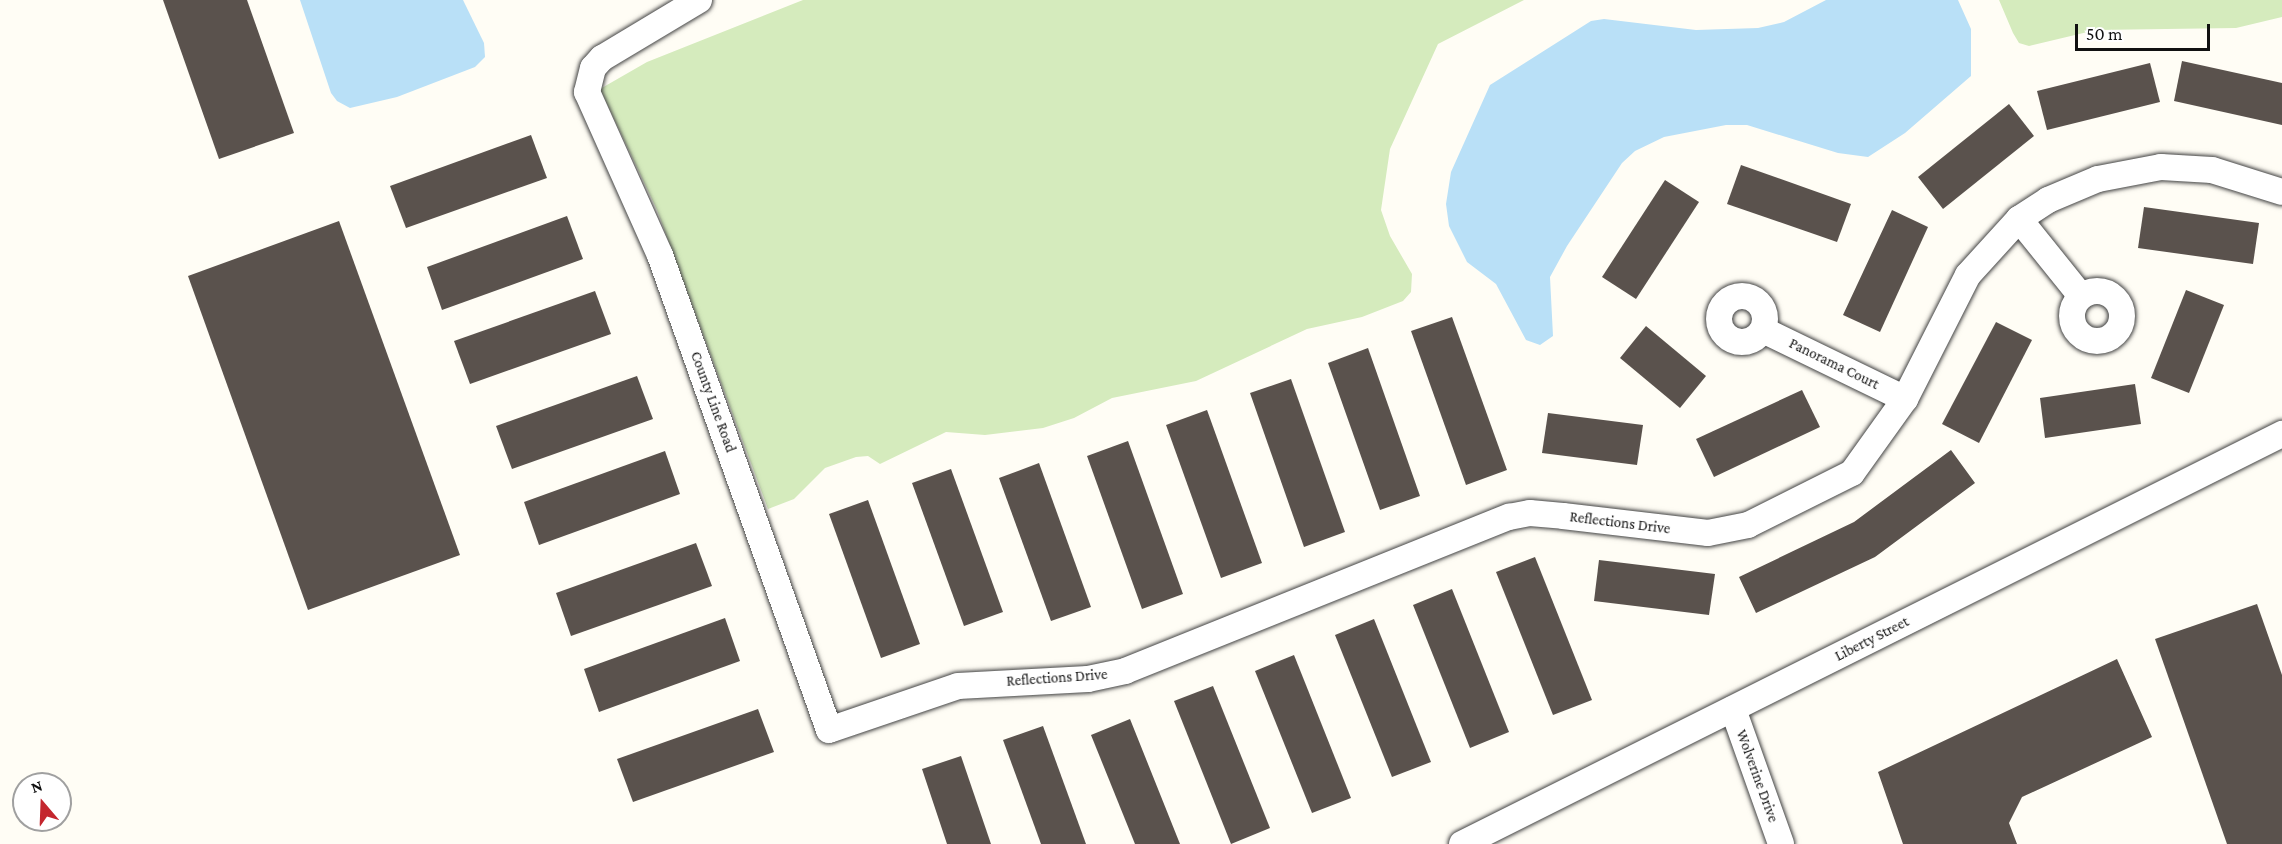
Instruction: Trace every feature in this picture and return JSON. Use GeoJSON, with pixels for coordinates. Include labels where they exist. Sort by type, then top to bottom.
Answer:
{"type":"FeatureCollection","features":[{"type":"Feature","properties":{"kind":"street","name":"County Line Road"},"geometry":{"type":"LineString","coordinates":[[699,0],[602,58],[588,80],[591,104],[660,255],[829,730]]}},
{"type":"Feature","properties":{"kind":"street","name":"Reflections Drive"},"geometry":{"type":"LineString","coordinates":[[829,730],[958,687],[1088,679],[1125,671],[1509,518],[1530,513],[1698,532],[1734,530],[1852,473],[1905,399],[1968,275],[2019,219],[2076,187],[2133,170],[2212,170],[2282,192]]}},
{"type":"Feature","properties":{"kind":"street"},"geometry":{"type":"LineString","coordinates":[[2019,219],[2080,296]]}},
{"type":"Feature","properties":{"kind":"street","name":"Panorama Court"},"geometry":{"type":"LineString","coordinates":[[1763,330],[1905,399]]}},
{"type":"Feature","properties":{"kind":"street","name":"Liberty Street"},"geometry":{"type":"LineString","coordinates":[[1462,844],[2282,434]]}},
{"type":"Feature","properties":{"kind":"street","name":"Wolverine Drive"},"geometry":{"type":"LineString","coordinates":[[1733,709],[1781,844]]}},
{"type":"Feature","properties":{"kind":"green space"},"geometry":{"type":"Polygon","coordinates":[[[803,0],[1524,0],[1438,44],[1390,149],[1381,210],[1390,236],[1412,274],[1411,292],[1403,301],[1362,317],[1307,329],[1196,381],[1112,398],[1074,418],[1043,428],[985,435],[946,432],[880,464],[868,456],[856,457],[825,468],[794,499],[768,509],[657,210],[600,89],[647,62],[803,0]]]}},
{"type":"Feature","properties":{"kind":"green space"},"geometry":{"type":"Polygon","coordinates":[[[1999,0],[2282,0],[2282,17],[2236,28],[2096,30],[2029,46],[2019,43],[1999,0]]]}},
{"type":"Feature","properties":{"kind":"water"},"geometry":{"type":"Polygon","coordinates":[[[300,0],[463,0],[484,43],[485,57],[475,67],[397,97],[350,108],[337,101],[331,93],[300,0]]]}},
{"type":"Feature","properties":{"kind":"water"},"geometry":{"type":"Polygon","coordinates":[[[1826,0],[1958,0],[1971,29],[1971,76],[1905,133],[1868,157],[1838,153],[1747,125],[1726,125],[1664,137],[1635,151],[1622,163],[1567,246],[1550,277],[1553,336],[1540,345],[1526,340],[1496,284],[1467,262],[1449,226],[1446,204],[1451,172],[1490,85],[1591,21],[1604,19],[1696,30],[1758,28],[1784,22],[1826,0]]]}},
{"type":"Feature","properties":{"kind":"building"},"geometry":{"type":"Polygon","coordinates":[[[163,0],[247,0],[294,133],[219,159],[163,0]]]}},
{"type":"Feature","properties":{"kind":"building"},"geometry":{"type":"Polygon","coordinates":[[[2182,61],[2282,83],[2282,125],[2174,101],[2182,61]]]}},
{"type":"Feature","properties":{"kind":"building"},"geometry":{"type":"Polygon","coordinates":[[[2150,63],[2160,102],[2047,130],[2037,91],[2150,63]]]}},
{"type":"Feature","properties":{"kind":"building"},"geometry":{"type":"Polygon","coordinates":[[[2009,104],[2034,136],[1943,209],[1918,177],[2009,104]]]}},
{"type":"Feature","properties":{"kind":"building"},"geometry":{"type":"Polygon","coordinates":[[[531,135],[547,178],[406,228],[390,186],[531,135]]]}},
{"type":"Feature","properties":{"kind":"building"},"geometry":{"type":"Polygon","coordinates":[[[1741,165],[1851,204],[1837,242],[1727,204],[1741,165]]]}},
{"type":"Feature","properties":{"kind":"building"},"geometry":{"type":"Polygon","coordinates":[[[1665,180],[1699,202],[1636,299],[1602,277],[1665,180]]]}},
{"type":"Feature","properties":{"kind":"building"},"geometry":{"type":"Polygon","coordinates":[[[2144,207],[2259,223],[2253,264],[2138,248],[2144,207]]]}},
{"type":"Feature","properties":{"kind":"building"},"geometry":{"type":"Polygon","coordinates":[[[1892,210],[1928,227],[1880,332],[1843,315],[1892,210]]]}},
{"type":"Feature","properties":{"kind":"building"},"geometry":{"type":"Polygon","coordinates":[[[567,216],[583,259],[442,310],[427,267],[567,216]]]}},
{"type":"Feature","properties":{"kind":"building"},"geometry":{"type":"Polygon","coordinates":[[[339,221],[460,555],[308,610],[188,276],[339,221]]]}},
{"type":"Feature","properties":{"kind":"building"},"geometry":{"type":"Polygon","coordinates":[[[2186,290],[2224,305],[2189,393],[2151,378],[2186,290]]]}},
{"type":"Feature","properties":{"kind":"building"},"geometry":{"type":"Polygon","coordinates":[[[595,291],[611,334],[470,384],[454,341],[595,291]]]}},
{"type":"Feature","properties":{"kind":"building"},"geometry":{"type":"Polygon","coordinates":[[[1452,317],[1507,470],[1466,485],[1411,331],[1452,317]]]}},
{"type":"Feature","properties":{"kind":"building"},"geometry":{"type":"Polygon","coordinates":[[[1996,322],[2032,340],[1979,443],[1942,424],[1996,322]]]}},
{"type":"Feature","properties":{"kind":"building"},"geometry":{"type":"Polygon","coordinates":[[[1646,326],[1706,376],[1680,408],[1620,358],[1646,326]]]}},
{"type":"Feature","properties":{"kind":"building"},"geometry":{"type":"Polygon","coordinates":[[[1368,348],[1420,496],[1380,510],[1328,363],[1368,348]]]}},
{"type":"Feature","properties":{"kind":"building"},"geometry":{"type":"Polygon","coordinates":[[[637,376],[653,419],[512,469],[496,426],[637,376]]]}},
{"type":"Feature","properties":{"kind":"building"},"geometry":{"type":"Polygon","coordinates":[[[1291,379],[1345,532],[1304,547],[1250,393],[1291,379]]]}},
{"type":"Feature","properties":{"kind":"building"},"geometry":{"type":"Polygon","coordinates":[[[2135,384],[2141,424],[2045,438],[2040,398],[2135,384]]]}},
{"type":"Feature","properties":{"kind":"building"},"geometry":{"type":"Polygon","coordinates":[[[1802,390],[1820,427],[1714,477],[1696,439],[1802,390]]]}},
{"type":"Feature","properties":{"kind":"building"},"geometry":{"type":"Polygon","coordinates":[[[1207,410],[1262,563],[1221,578],[1166,425],[1207,410]]]}},
{"type":"Feature","properties":{"kind":"building"},"geometry":{"type":"Polygon","coordinates":[[[1548,413],[1643,425],[1637,465],[1542,453],[1548,413]]]}},
{"type":"Feature","properties":{"kind":"building"},"geometry":{"type":"Polygon","coordinates":[[[1128,441],[1183,594],[1142,609],[1087,456],[1128,441]]]}},
{"type":"Feature","properties":{"kind":"building"},"geometry":{"type":"Polygon","coordinates":[[[1951,450],[1975,483],[1875,557],[1756,613],[1739,577],[1854,522],[1951,450]]]}},
{"type":"Feature","properties":{"kind":"building"},"geometry":{"type":"Polygon","coordinates":[[[665,451],[680,494],[539,545],[524,502],[665,451]]]}},
{"type":"Feature","properties":{"kind":"building"},"geometry":{"type":"Polygon","coordinates":[[[1039,463],[1091,607],[1051,621],[999,478],[1039,463]]]}},
{"type":"Feature","properties":{"kind":"building"},"geometry":{"type":"Polygon","coordinates":[[[951,469],[1003,612],[964,626],[912,483],[951,469]]]}},
{"type":"Feature","properties":{"kind":"building"},"geometry":{"type":"Polygon","coordinates":[[[868,500],[920,644],[881,658],[829,514],[868,500]]]}},
{"type":"Feature","properties":{"kind":"building"},"geometry":{"type":"Polygon","coordinates":[[[696,543],[712,586],[571,636],[556,593],[696,543]]]}},
{"type":"Feature","properties":{"kind":"building"},"geometry":{"type":"Polygon","coordinates":[[[1535,557],[1592,700],[1553,715],[1496,572],[1535,557]]]}},
{"type":"Feature","properties":{"kind":"building"},"geometry":{"type":"Polygon","coordinates":[[[1599,560],[1715,574],[1709,615],[1594,601],[1599,560]]]}},
{"type":"Feature","properties":{"kind":"building"},"geometry":{"type":"Polygon","coordinates":[[[1452,589],[1509,732],[1470,748],[1413,605],[1452,589]]]}},
{"type":"Feature","properties":{"kind":"building"},"geometry":{"type":"Polygon","coordinates":[[[2257,604],[2282,675],[2282,844],[2227,844],[2155,639],[2257,604]]]}},
{"type":"Feature","properties":{"kind":"building"},"geometry":{"type":"Polygon","coordinates":[[[725,618],[740,661],[599,712],[584,669],[725,618]]]}},
{"type":"Feature","properties":{"kind":"building"},"geometry":{"type":"Polygon","coordinates":[[[1374,619],[1431,762],[1392,777],[1335,635],[1374,619]]]}},
{"type":"Feature","properties":{"kind":"building"},"geometry":{"type":"Polygon","coordinates":[[[1294,655],[1351,798],[1312,813],[1255,671],[1294,655]]]}},
{"type":"Feature","properties":{"kind":"building"},"geometry":{"type":"Polygon","coordinates":[[[2117,659],[2152,737],[2022,797],[2009,823],[2017,844],[1903,844],[1878,772],[2117,659]]]}},
{"type":"Feature","properties":{"kind":"building"},"geometry":{"type":"Polygon","coordinates":[[[1213,686],[1270,828],[1231,844],[1174,701],[1213,686]]]}},
{"type":"Feature","properties":{"kind":"building"},"geometry":{"type":"Polygon","coordinates":[[[758,709],[774,752],[633,802],[617,759],[758,709]]]}},
{"type":"Feature","properties":{"kind":"building"},"geometry":{"type":"Polygon","coordinates":[[[1130,719],[1180,844],[1135,844],[1091,735],[1130,719]]]}},
{"type":"Feature","properties":{"kind":"building"},"geometry":{"type":"Polygon","coordinates":[[[1043,726],[1086,844],[1041,844],[1003,740],[1043,726]]]}},
{"type":"Feature","properties":{"kind":"building"},"geometry":{"type":"Polygon","coordinates":[[[961,756],[991,844],[947,844],[922,769],[961,756]]]}}]}
